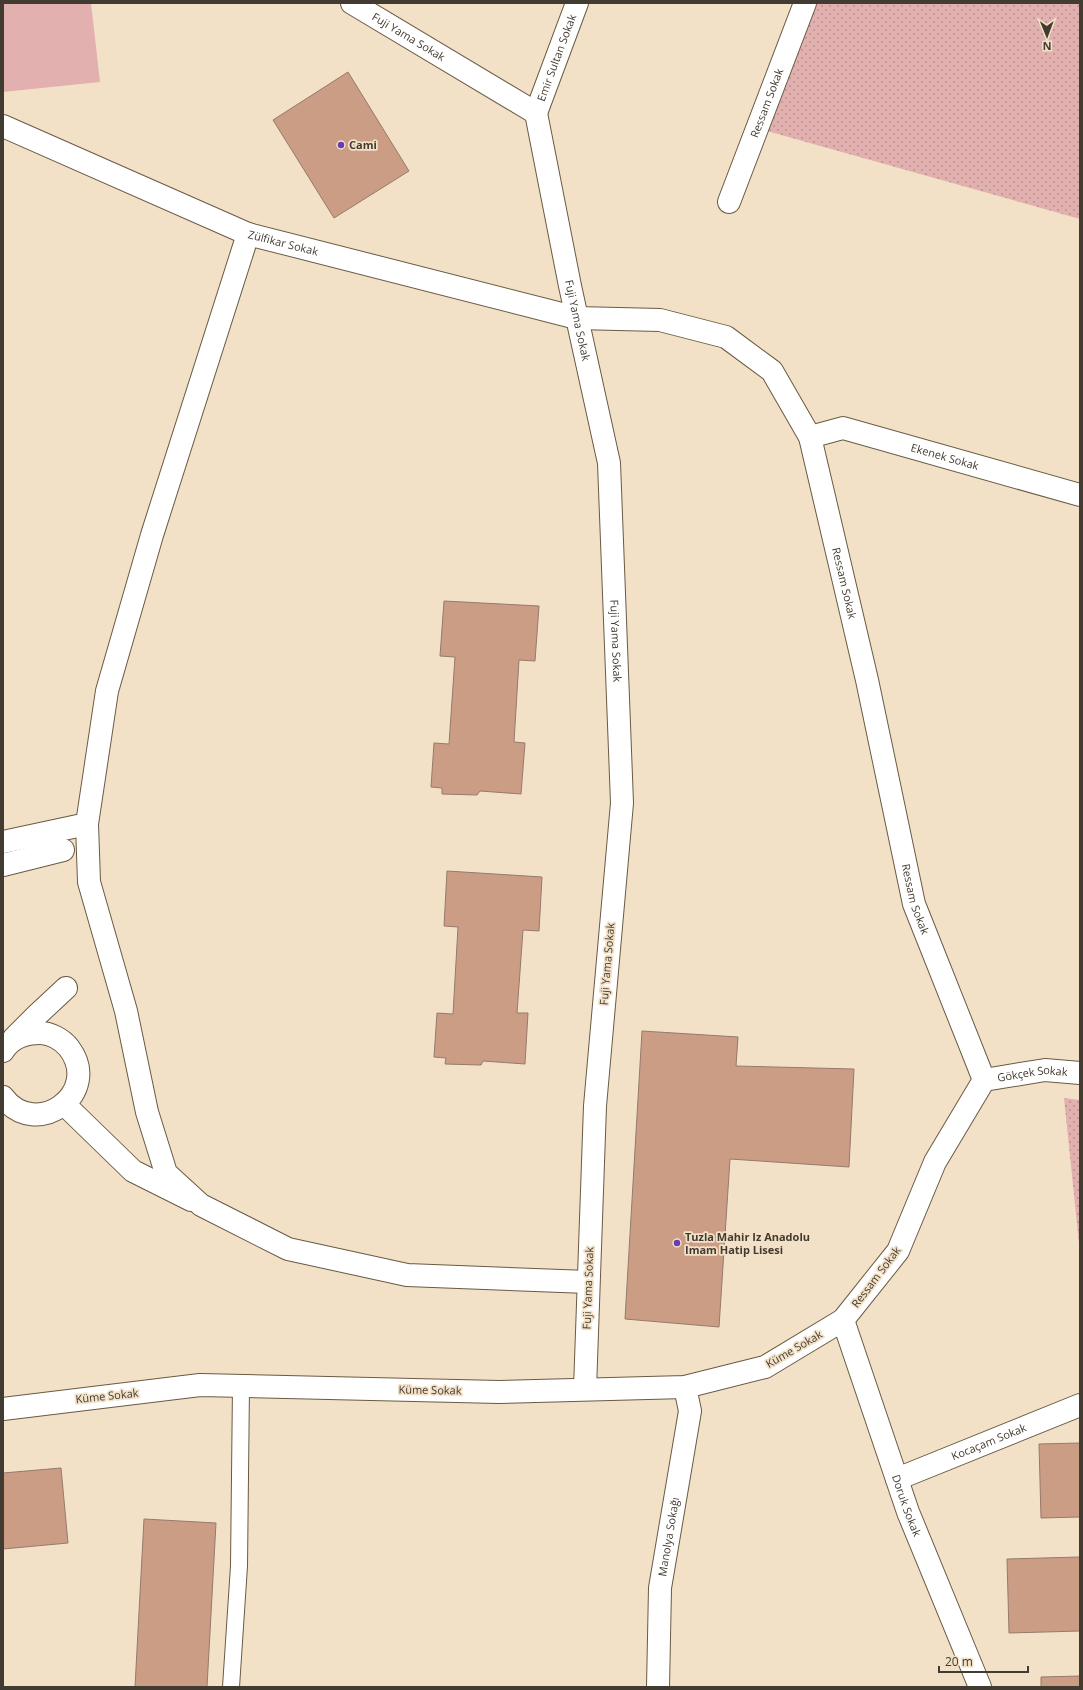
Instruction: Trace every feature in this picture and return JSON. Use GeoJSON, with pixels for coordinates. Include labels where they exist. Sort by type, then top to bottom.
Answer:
{"type":"FeatureCollection","features":[{"type":"Feature","properties":{"kind":"street","name":"Fuji Yama Sokak"},"geometry":{"type":"LineString","coordinates":[[352,3],[536,113],[608,463],[622,803],[595,1106],[585,1390]]}},
{"type":"Feature","properties":{"kind":"street","name":"Emir Sultan Sokak"},"geometry":{"type":"LineString","coordinates":[[536,113],[577,3]]}},
{"type":"Feature","properties":{"kind":"street","name":"Ressam Sokak"},"geometry":{"type":"LineString","coordinates":[[729,202],[805,3]]}},
{"type":"Feature","properties":{"kind":"street","name":"Zülfikar Sokak"},"geometry":{"type":"LineString","coordinates":[[3,126],[248,234],[577,318],[660,320],[726,337],[772,371],[810,437]]}},
{"type":"Feature","properties":{"kind":"street"},"geometry":{"type":"LineString","coordinates":[[201,1205],[166,1173],[147,1112],[126,1010],[89,882],[87,824],[107,691],[152,535],[248,234]]}},
{"type":"Feature","properties":{"kind":"street","name":"Ekenek Sokak"},"geometry":{"type":"LineString","coordinates":[[810,437],[843,428],[1080,495]]}},
{"type":"Feature","properties":{"kind":"street","name":"Ressam Sokak"},"geometry":{"type":"LineString","coordinates":[[810,437],[867,680],[914,904],[984,1080],[934,1162],[898,1251],[843,1320]]}},
{"type":"Feature","properties":{"kind":"street"},"geometry":{"type":"LineString","coordinates":[[3,842],[87,824]]}},
{"type":"Feature","properties":{"kind":"street"},"geometry":{"type":"LineString","coordinates":[[3,865],[63,850]]}},
{"type":"Feature","properties":{"kind":"street"},"geometry":{"type":"LineString","coordinates":[[7,1043],[66,988]]}},
{"type":"Feature","properties":{"kind":"street"},"geometry":{"type":"LineString","coordinates":[[3,1096],[14,1108],[26,1113],[40,1115],[53,1111],[64,1104],[73,1094],[78,1081],[78,1068],[74,1055],[66,1044],[55,1036],[42,1033],[28,1033],[7,1043]]}},
{"type":"Feature","properties":{"kind":"street","name":"Gökçek Sokak"},"geometry":{"type":"LineString","coordinates":[[984,1080],[1045,1070],[1080,1073]]}},
{"type":"Feature","properties":{"kind":"street"},"geometry":{"type":"LineString","coordinates":[[64,1104],[133,1171],[288,1249],[407,1275],[588,1282]]}},
{"type":"Feature","properties":{"kind":"street","name":"Küme Sokak"},"geometry":{"type":"LineString","coordinates":[[3,1409],[200,1385],[499,1392],[685,1387],[766,1367],[843,1320]]}},
{"type":"Feature","properties":{"kind":"street","name":"Doruk Sokak"},"geometry":{"type":"LineString","coordinates":[[843,1320],[908,1512],[980,1687]]}},
{"type":"Feature","properties":{"kind":"street","name":"Manolya Sokağı"},"geometry":{"type":"LineString","coordinates":[[658,1687],[660,1588],[690,1411],[685,1387]]}},
{"type":"Feature","properties":{"kind":"street","name":"Kocaçam Sokak"},"geometry":{"type":"LineString","coordinates":[[897,1479],[1080,1405]]}},
{"type":"Feature","properties":{"kind":"lane"},"geometry":{"type":"LineString","coordinates":[[230,1687],[239,1566],[241,1386]]}},
{"type":"Feature","properties":{"kind":"shaded area"},"geometry":{"type":"Polygon","coordinates":[[[3,3],[91,3],[100,82],[3,92],[3,3]]]}},
{"type":"Feature","properties":{"kind":"shaded area"},"geometry":{"type":"Polygon","coordinates":[[[814,3],[1080,3],[1080,219],[767,131],[814,3]]]}},
{"type":"Feature","properties":{"kind":"shaded area"},"geometry":{"type":"Polygon","coordinates":[[[1064,1098],[1080,1100],[1080,1253],[1064,1098]]]}},
{"type":"Feature","properties":{"kind":"building","name":"Cami"},"geometry":{"type":"Polygon","coordinates":[[[348,72],[409,171],[334,218],[273,120],[348,72]]]}},
{"type":"Feature","properties":{"kind":"building"},"geometry":{"type":"Polygon","coordinates":[[[444,601],[539,606],[535,661],[519,660],[514,742],[525,743],[521,794],[480,791],[477,795],[442,794],[442,788],[431,787],[434,743],[449,744],[455,657],[440,656],[444,601]]]}},
{"type":"Feature","properties":{"kind":"building"},"geometry":{"type":"Polygon","coordinates":[[[447,871],[542,877],[539,931],[523,930],[517,1013],[528,1013],[525,1064],[483,1061],[481,1065],[445,1064],[446,1058],[434,1057],[437,1013],[453,1014],[458,927],[444,926],[447,871]]]}},
{"type":"Feature","properties":{"kind":"building","name":"Tuzla Mahir Iz Anadolu Imam Hatip Lisesi"},"geometry":{"type":"Polygon","coordinates":[[[642,1031],[738,1037],[736,1066],[854,1069],[849,1167],[730,1159],[719,1327],[625,1319],[642,1031]]]}},
{"type":"Feature","properties":{"kind":"building"},"geometry":{"type":"Polygon","coordinates":[[[1080,1443],[1080,1517],[1041,1518],[1039,1444],[1080,1443]]]}},
{"type":"Feature","properties":{"kind":"building"},"geometry":{"type":"Polygon","coordinates":[[[61,1468],[68,1543],[3,1549],[3,1473],[61,1468]]]}},
{"type":"Feature","properties":{"kind":"building"},"geometry":{"type":"Polygon","coordinates":[[[144,1519],[216,1523],[207,1687],[135,1687],[144,1519]]]}},
{"type":"Feature","properties":{"kind":"building"},"geometry":{"type":"Polygon","coordinates":[[[1080,1557],[1080,1631],[1009,1633],[1007,1559],[1080,1557]]]}},
{"type":"Feature","properties":{"kind":"building"},"geometry":{"type":"Polygon","coordinates":[[[1080,1676],[1080,1687],[1041,1687],[1041,1677],[1080,1676]]]}},
{"type":"Feature","properties":{"kind":"place","name":"Cami"},"geometry":{"type":"Point","coordinates":[341,145]}},
{"type":"Feature","properties":{"kind":"place","name":"Tuzla Mahir Iz Anadolu Imam Hatip Lisesi"},"geometry":{"type":"Point","coordinates":[677,1243]}}]}
